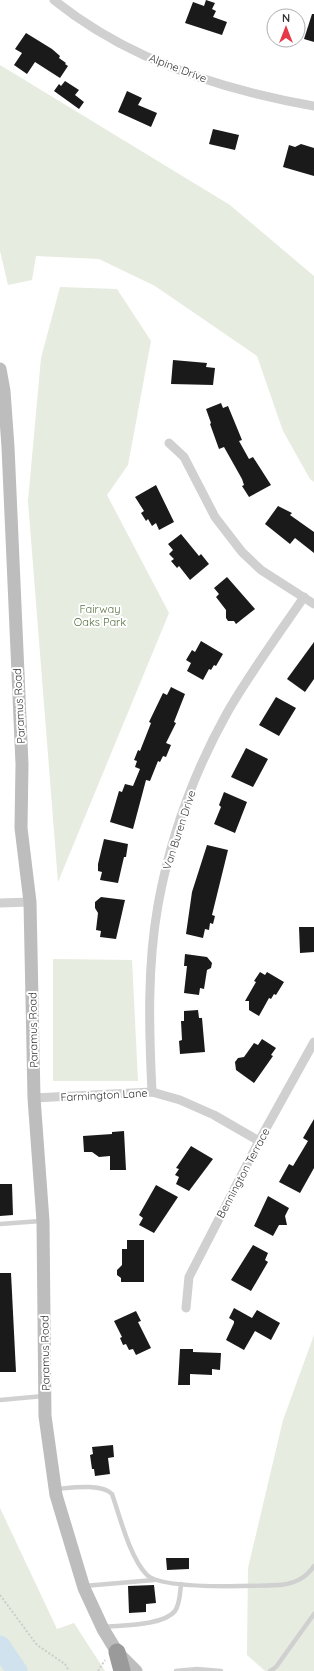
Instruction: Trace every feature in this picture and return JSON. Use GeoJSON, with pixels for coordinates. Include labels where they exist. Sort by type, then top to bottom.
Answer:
{"type":"FeatureCollection","features":[{"type":"Feature","properties":{"kind":"highway"},"geometry":{"type":"LineString","coordinates":[[117,1652],[122,1671]]}},
{"type":"Feature","properties":{"kind":"main road","name":"Paramus Road"},"geometry":{"type":"LineString","coordinates":[[0,369],[4,391],[8,447],[22,764],[21,828],[30,902],[34,1098],[43,1221],[46,1416],[55,1489],[72,1551],[84,1586],[103,1627],[117,1652],[136,1671]]}},
{"type":"Feature","properties":{"kind":"street","name":"Alpine Drive"},"geometry":{"type":"LineString","coordinates":[[54,0],[85,22],[120,43],[179,70],[220,84],[282,101],[314,106]]}},
{"type":"Feature","properties":{"kind":"street"},"geometry":{"type":"LineString","coordinates":[[169,443],[184,457],[215,517],[238,548],[262,570],[314,604]]}},
{"type":"Feature","properties":{"kind":"street","name":"Van Buren Drive"},"geometry":{"type":"LineString","coordinates":[[152,1092],[150,1035],[154,941],[164,874],[174,838],[207,752],[227,714],[243,686],[304,598]]}},
{"type":"Feature","properties":{"kind":"street"},"geometry":{"type":"LineString","coordinates":[[0,903],[30,902]]}},
{"type":"Feature","properties":{"kind":"street","name":"Bennington Terrace"},"geometry":{"type":"LineString","coordinates":[[186,1308],[189,1277],[259,1141],[314,1042]]}},
{"type":"Feature","properties":{"kind":"street","name":"Farmington Lane"},"geometry":{"type":"LineString","coordinates":[[34,1098],[152,1092],[180,1100],[214,1115],[259,1141]]}},
{"type":"Feature","properties":{"kind":"lane"},"geometry":{"type":"LineString","coordinates":[[0,1224],[43,1221]]}},
{"type":"Feature","properties":{"kind":"lane"},"geometry":{"type":"LineString","coordinates":[[0,1400],[45,1396]]}},
{"type":"Feature","properties":{"kind":"lane"},"geometry":{"type":"LineString","coordinates":[[55,1489],[94,1488],[108,1490],[112,1494],[140,1566],[148,1576],[156,1580]]}},
{"type":"Feature","properties":{"kind":"lane"},"geometry":{"type":"LineString","coordinates":[[84,1586],[156,1580],[203,1586],[280,1585],[293,1583],[305,1577],[314,1566]]}},
{"type":"Feature","properties":{"kind":"lane"},"geometry":{"type":"LineString","coordinates":[[103,1627],[162,1620],[175,1611],[179,1601],[181,1584]]}},
{"type":"Feature","properties":{"kind":"lane"},"geometry":{"type":"LineString","coordinates":[[270,1671],[276,1667],[314,1614]]}},
{"type":"Feature","properties":{"kind":"lane"},"geometry":{"type":"LineString","coordinates":[[176,1671],[197,1669],[221,1671]]}},
{"type":"Feature","properties":{"kind":"path"},"geometry":{"type":"LineString","coordinates":[[0,1596],[37,1645],[65,1664],[69,1671]]}},
{"type":"Feature","properties":{"kind":"green space"},"geometry":{"type":"Polygon","coordinates":[[[0,65],[230,205],[314,276],[314,482],[310,479],[283,431],[257,356],[155,286],[99,259],[36,256],[32,280],[8,285],[0,251],[0,65]]]}},
{"type":"Feature","properties":{"kind":"green space","name":"Fairway Oaks Park"},"geometry":{"type":"Polygon","coordinates":[[[60,287],[117,289],[151,341],[128,465],[107,495],[169,613],[58,882],[28,501],[41,358],[60,287]]]}},
{"type":"Feature","properties":{"kind":"green space"},"geometry":{"type":"Polygon","coordinates":[[[53,959],[132,960],[138,1081],[53,1081],[53,959]]]}},
{"type":"Feature","properties":{"kind":"green space"},"geometry":{"type":"Polygon","coordinates":[[[314,1335],[314,1671],[265,1671],[247,1655],[248,1568],[283,1420],[314,1335]]]}},
{"type":"Feature","properties":{"kind":"green space"},"geometry":{"type":"Polygon","coordinates":[[[0,1508],[57,1629],[74,1623],[105,1671],[0,1671],[0,1508]]]}},
{"type":"Feature","properties":{"kind":"building"},"geometry":{"type":"Polygon","coordinates":[[[206,0],[215,3],[212,9],[216,11],[213,17],[227,22],[222,35],[185,23],[193,2],[204,6],[206,0]]]}},
{"type":"Feature","properties":{"kind":"building"},"geometry":{"type":"Polygon","coordinates":[[[312,14],[314,14],[314,42],[306,40],[306,33],[312,14]]]}},
{"type":"Feature","properties":{"kind":"building"},"geometry":{"type":"Polygon","coordinates":[[[26,33],[52,49],[60,56],[59,58],[66,63],[65,64],[68,66],[60,78],[35,62],[27,74],[14,65],[22,53],[15,49],[26,33]]]}},
{"type":"Feature","properties":{"kind":"building"},"geometry":{"type":"Polygon","coordinates":[[[65,81],[79,90],[75,95],[84,102],[79,109],[54,91],[59,84],[61,86],[65,81]]]}},
{"type":"Feature","properties":{"kind":"building"},"geometry":{"type":"Polygon","coordinates":[[[127,91],[142,98],[138,105],[157,113],[151,127],[118,112],[127,91]]]}},
{"type":"Feature","properties":{"kind":"building"},"geometry":{"type":"Polygon","coordinates":[[[213,129],[239,135],[235,150],[209,144],[213,129]]]}},
{"type":"Feature","properties":{"kind":"building"},"geometry":{"type":"Polygon","coordinates":[[[301,144],[314,148],[314,176],[283,167],[289,145],[295,147],[301,144]]]}},
{"type":"Feature","properties":{"kind":"building"},"geometry":{"type":"Polygon","coordinates":[[[173,360],[207,363],[206,367],[215,368],[213,385],[171,384],[173,360]]]}},
{"type":"Feature","properties":{"kind":"building"},"geometry":{"type":"Polygon","coordinates":[[[221,403],[223,408],[228,406],[242,440],[239,441],[249,459],[253,457],[271,485],[249,497],[242,486],[244,485],[242,479],[224,447],[219,449],[210,424],[211,423],[206,409],[221,403]]]}},
{"type":"Feature","properties":{"kind":"building"},"geometry":{"type":"Polygon","coordinates":[[[156,485],[174,522],[159,530],[156,523],[152,526],[148,519],[146,521],[141,513],[144,511],[135,497],[156,485]]]}},
{"type":"Feature","properties":{"kind":"building"},"geometry":{"type":"Polygon","coordinates":[[[278,506],[292,513],[290,515],[314,532],[314,553],[295,538],[290,544],[265,524],[278,506]]]}},
{"type":"Feature","properties":{"kind":"building"},"geometry":{"type":"Polygon","coordinates":[[[181,534],[199,556],[201,554],[209,564],[190,580],[179,566],[177,568],[171,561],[174,559],[169,554],[173,550],[168,544],[181,534]]]}},
{"type":"Feature","properties":{"kind":"building"},"geometry":{"type":"Polygon","coordinates":[[[227,577],[255,609],[236,624],[234,621],[228,621],[226,618],[226,610],[216,597],[219,594],[214,588],[227,577]]]}},
{"type":"Feature","properties":{"kind":"building"},"geometry":{"type":"Polygon","coordinates":[[[201,641],[223,654],[216,666],[214,665],[211,670],[209,669],[203,680],[187,671],[191,663],[186,660],[192,650],[195,652],[201,641]]]}},
{"type":"Feature","properties":{"kind":"building"},"geometry":{"type":"Polygon","coordinates":[[[314,642],[314,679],[305,692],[287,679],[314,642]]]}},
{"type":"Feature","properties":{"kind":"building"},"geometry":{"type":"Polygon","coordinates":[[[171,687],[185,694],[174,722],[176,723],[166,743],[171,745],[166,757],[163,756],[160,762],[158,761],[150,781],[146,780],[133,829],[110,822],[119,791],[122,792],[125,784],[133,786],[140,769],[135,767],[137,761],[134,760],[138,750],[140,751],[151,723],[149,722],[163,693],[167,695],[171,687]]]}},
{"type":"Feature","properties":{"kind":"building"},"geometry":{"type":"Polygon","coordinates":[[[276,697],[296,708],[279,736],[259,725],[276,697]]]}},
{"type":"Feature","properties":{"kind":"building"},"geometry":{"type":"Polygon","coordinates":[[[246,748],[268,759],[253,787],[231,777],[246,748]]]}},
{"type":"Feature","properties":{"kind":"building"},"geometry":{"type":"Polygon","coordinates":[[[224,792],[247,802],[235,833],[214,824],[221,807],[219,805],[224,792]]]}},
{"type":"Feature","properties":{"kind":"building"},"geometry":{"type":"Polygon","coordinates":[[[104,839],[128,844],[126,857],[124,857],[118,883],[100,880],[102,872],[98,871],[98,864],[104,839]]]}},
{"type":"Feature","properties":{"kind":"building"},"geometry":{"type":"Polygon","coordinates":[[[207,845],[228,850],[212,915],[215,916],[213,924],[210,923],[209,930],[205,929],[203,938],[186,934],[192,892],[207,845]]]}},
{"type":"Feature","properties":{"kind":"building"},"geometry":{"type":"Polygon","coordinates":[[[101,897],[125,900],[116,939],[100,937],[101,931],[96,930],[98,913],[95,908],[95,902],[101,897]]]}},
{"type":"Feature","properties":{"kind":"building"},"geometry":{"type":"Polygon","coordinates":[[[299,927],[314,927],[314,952],[300,953],[299,927]]]}},
{"type":"Feature","properties":{"kind":"building"},"geometry":{"type":"Polygon","coordinates":[[[185,954],[207,957],[212,963],[211,968],[207,970],[204,989],[200,988],[199,995],[184,993],[187,966],[184,966],[185,954]]]}},
{"type":"Feature","properties":{"kind":"building"},"geometry":{"type":"Polygon","coordinates":[[[260,972],[265,975],[267,972],[284,982],[276,995],[274,994],[271,999],[269,998],[259,1016],[249,1010],[249,1001],[245,1001],[260,972]]]}},
{"type":"Feature","properties":{"kind":"building"},"geometry":{"type":"Polygon","coordinates":[[[198,1010],[199,1018],[202,1018],[205,1052],[180,1054],[179,1041],[182,1040],[181,1021],[184,1021],[184,1011],[198,1010]]]}},
{"type":"Feature","properties":{"kind":"building"},"geometry":{"type":"Polygon","coordinates":[[[262,1039],[276,1048],[271,1055],[273,1056],[254,1083],[236,1070],[235,1062],[238,1058],[244,1057],[254,1043],[258,1045],[262,1039]]]}},
{"type":"Feature","properties":{"kind":"building"},"geometry":{"type":"Polygon","coordinates":[[[314,1119],[314,1168],[300,1193],[279,1182],[289,1164],[293,1166],[308,1141],[303,1138],[314,1119]]]}},
{"type":"Feature","properties":{"kind":"building"},"geometry":{"type":"Polygon","coordinates":[[[124,1131],[126,1170],[110,1170],[110,1156],[99,1157],[92,1152],[84,1152],[83,1136],[112,1134],[112,1132],[124,1131]]]}},
{"type":"Feature","properties":{"kind":"building"},"geometry":{"type":"Polygon","coordinates":[[[191,1146],[213,1159],[189,1191],[176,1184],[179,1177],[175,1175],[179,1169],[176,1168],[191,1146]]]}},
{"type":"Feature","properties":{"kind":"building"},"geometry":{"type":"Polygon","coordinates":[[[0,1184],[12,1184],[13,1215],[0,1216],[0,1184]]]}},
{"type":"Feature","properties":{"kind":"building"},"geometry":{"type":"Polygon","coordinates":[[[156,1185],[178,1197],[154,1233],[139,1225],[143,1218],[139,1215],[156,1185]]]}},
{"type":"Feature","properties":{"kind":"building"},"geometry":{"type":"Polygon","coordinates":[[[268,1196],[289,1208],[285,1216],[287,1225],[279,1225],[273,1236],[254,1226],[268,1196]]]}},
{"type":"Feature","properties":{"kind":"building"},"geometry":{"type":"Polygon","coordinates":[[[127,1240],[144,1240],[144,1282],[121,1282],[121,1278],[117,1275],[117,1270],[122,1265],[122,1249],[127,1249],[127,1240]]]}},
{"type":"Feature","properties":{"kind":"building"},"geometry":{"type":"Polygon","coordinates":[[[253,1245],[268,1253],[265,1260],[268,1262],[251,1291],[231,1280],[253,1245]]]}},
{"type":"Feature","properties":{"kind":"building"},"geometry":{"type":"Polygon","coordinates":[[[0,1273],[11,1273],[16,1372],[0,1372],[0,1273]]]}},
{"type":"Feature","properties":{"kind":"building"},"geometry":{"type":"Polygon","coordinates":[[[234,1308],[252,1318],[257,1310],[280,1323],[271,1340],[255,1331],[244,1350],[226,1340],[234,1323],[234,1321],[229,1318],[234,1308]]]}},
{"type":"Feature","properties":{"kind":"building"},"geometry":{"type":"Polygon","coordinates":[[[136,1311],[141,1321],[138,1322],[151,1348],[136,1355],[133,1349],[129,1350],[126,1344],[123,1345],[120,1338],[122,1337],[114,1321],[136,1311]]]}},
{"type":"Feature","properties":{"kind":"building"},"geometry":{"type":"Polygon","coordinates":[[[180,1349],[193,1349],[193,1352],[221,1353],[220,1370],[212,1369],[212,1375],[190,1374],[190,1385],[178,1385],[180,1349]]]}},
{"type":"Feature","properties":{"kind":"building"},"geometry":{"type":"Polygon","coordinates":[[[113,1445],[114,1457],[108,1458],[110,1474],[95,1476],[94,1469],[92,1469],[90,1455],[93,1454],[92,1447],[113,1445]]]}},
{"type":"Feature","properties":{"kind":"building"},"geometry":{"type":"Polygon","coordinates":[[[166,1558],[189,1558],[189,1569],[167,1570],[166,1558]]]}},
{"type":"Feature","properties":{"kind":"building"},"geometry":{"type":"Polygon","coordinates":[[[154,1585],[156,1603],[146,1604],[146,1612],[129,1613],[128,1586],[154,1585]]]}},
{"type":"Feature","properties":{"kind":"waterway"},"geometry":{"type":"LineString","coordinates":[[0,1646],[17,1671]]}}]}
